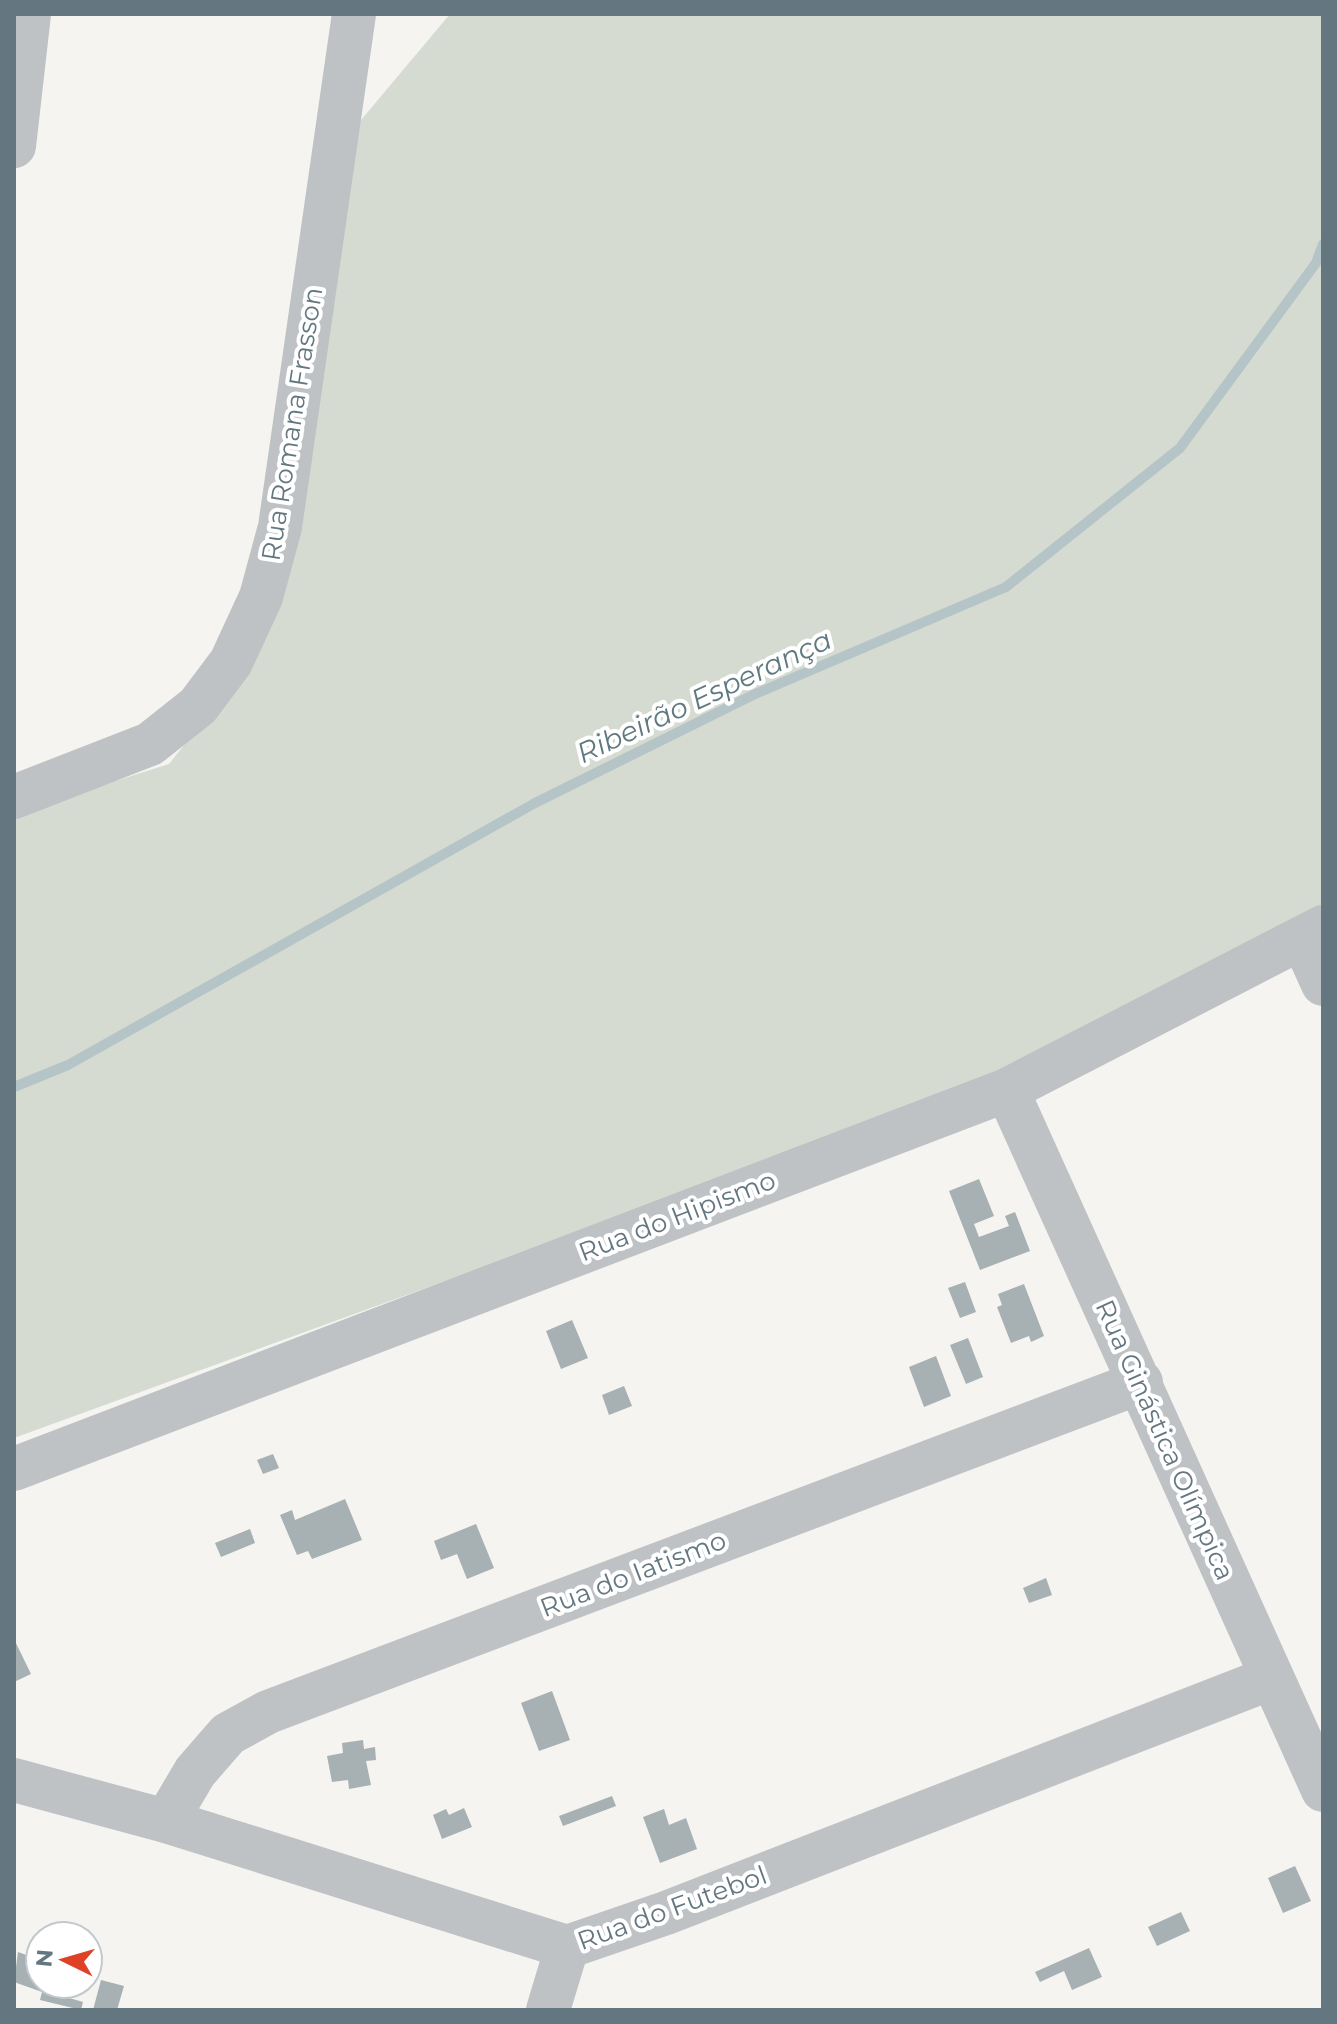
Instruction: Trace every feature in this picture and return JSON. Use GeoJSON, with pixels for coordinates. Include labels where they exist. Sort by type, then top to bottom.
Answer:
{"type":"FeatureCollection","features":[{"type":"Feature","properties":{"kind":"street"},"geometry":{"type":"LineString","coordinates":[[14,146],[29,14]]}},
{"type":"Feature","properties":{"kind":"street","name":"Rua Romana Frasson"},"geometry":{"type":"LineString","coordinates":[[14,797],[150,744],[198,706],[231,662],[261,597],[280,527],[354,14]]}},
{"type":"Feature","properties":{"kind":"street"},"geometry":{"type":"LineString","coordinates":[[1313,933],[1323,984]]}},
{"type":"Feature","properties":{"kind":"street","name":"Rua do Hipismo"},"geometry":{"type":"LineString","coordinates":[[14,1469],[1007,1090],[1313,933]]}},
{"type":"Feature","properties":{"kind":"street","name":"Rua Ginástica Olímpica"},"geometry":{"type":"LineString","coordinates":[[1007,1090],[1322,1785]]}},
{"type":"Feature","properties":{"kind":"street","name":"Rua do Iatismo"},"geometry":{"type":"LineString","coordinates":[[166,1821],[195,1772],[228,1734],[268,1712],[1141,1382]]}},
{"type":"Feature","properties":{"kind":"street","name":"Rua do Futebol"},"geometry":{"type":"LineString","coordinates":[[14,1780],[166,1821],[567,1947],[666,1913],[1271,1678]]}},
{"type":"Feature","properties":{"kind":"street"},"geometry":{"type":"LineString","coordinates":[[548,2010],[567,1947]]}},
{"type":"Feature","properties":{"kind":"shaded area"},"geometry":{"type":"Polygon","coordinates":[[[450,14],[1323,14],[1323,911],[1022,1071],[14,1438],[14,813],[169,764],[253,658],[356,126],[450,14]]]}},
{"type":"Feature","properties":{"kind":"building"},"geometry":{"type":"Polygon","coordinates":[[[979,1179],[994,1216],[974,1224],[979,1237],[1009,1226],[1005,1216],[1015,1212],[1030,1251],[980,1270],[949,1191],[979,1179]]]}},
{"type":"Feature","properties":{"kind":"building"},"geometry":{"type":"Polygon","coordinates":[[[965,1282],[976,1312],[960,1318],[948,1288],[965,1282]]]}},
{"type":"Feature","properties":{"kind":"building"},"geometry":{"type":"Polygon","coordinates":[[[1024,1284],[1044,1336],[1031,1342],[1029,1336],[1011,1343],[997,1307],[1002,1305],[998,1294],[1024,1284]]]}},
{"type":"Feature","properties":{"kind":"building"},"geometry":{"type":"Polygon","coordinates":[[[572,1320],[588,1358],[561,1369],[546,1331],[572,1320]]]}},
{"type":"Feature","properties":{"kind":"building"},"geometry":{"type":"Polygon","coordinates":[[[968,1338],[983,1377],[966,1384],[950,1345],[968,1338]]]}},
{"type":"Feature","properties":{"kind":"building"},"geometry":{"type":"Polygon","coordinates":[[[936,1356],[951,1396],[924,1407],[909,1367],[936,1356]]]}},
{"type":"Feature","properties":{"kind":"building"},"geometry":{"type":"Polygon","coordinates":[[[624,1386],[632,1406],[609,1415],[602,1395],[624,1386]]]}},
{"type":"Feature","properties":{"kind":"building"},"geometry":{"type":"Polygon","coordinates":[[[273,1454],[279,1468],[263,1474],[257,1460],[273,1454]]]}},
{"type":"Feature","properties":{"kind":"building"},"geometry":{"type":"Polygon","coordinates":[[[345,1499],[362,1540],[312,1559],[308,1551],[297,1555],[280,1515],[292,1510],[295,1520],[345,1499]]]}},
{"type":"Feature","properties":{"kind":"building"},"geometry":{"type":"Polygon","coordinates":[[[476,1524],[494,1568],[467,1579],[457,1554],[441,1560],[434,1541],[476,1524]]]}},
{"type":"Feature","properties":{"kind":"building"},"geometry":{"type":"Polygon","coordinates":[[[250,1529],[255,1543],[221,1557],[215,1543],[250,1529]]]}},
{"type":"Feature","properties":{"kind":"building"},"geometry":{"type":"Polygon","coordinates":[[[1046,1578],[1052,1595],[1029,1603],[1023,1588],[1046,1578]]]}},
{"type":"Feature","properties":{"kind":"building"},"geometry":{"type":"Polygon","coordinates":[[[14,1639],[31,1674],[14,1682],[14,1639]]]}},
{"type":"Feature","properties":{"kind":"building"},"geometry":{"type":"Polygon","coordinates":[[[552,1691],[570,1740],[539,1751],[521,1703],[552,1691]]]}},
{"type":"Feature","properties":{"kind":"building"},"geometry":{"type":"Polygon","coordinates":[[[363,1740],[364,1749],[375,1747],[376,1760],[366,1761],[371,1785],[349,1789],[348,1780],[332,1782],[327,1756],[343,1753],[342,1743],[363,1740]]]}},
{"type":"Feature","properties":{"kind":"building"},"geometry":{"type":"Polygon","coordinates":[[[612,1796],[616,1806],[563,1826],[559,1816],[612,1796]]]}},
{"type":"Feature","properties":{"kind":"building"},"geometry":{"type":"Polygon","coordinates":[[[464,1808],[472,1827],[442,1839],[433,1815],[446,1809],[449,1815],[464,1808]]]}},
{"type":"Feature","properties":{"kind":"building"},"geometry":{"type":"Polygon","coordinates":[[[664,1809],[669,1825],[686,1818],[697,1849],[660,1863],[643,1817],[664,1809]]]}},
{"type":"Feature","properties":{"kind":"building"},"geometry":{"type":"Polygon","coordinates":[[[1295,1866],[1311,1901],[1283,1913],[1268,1878],[1295,1866]]]}},
{"type":"Feature","properties":{"kind":"building"},"geometry":{"type":"Polygon","coordinates":[[[1181,1912],[1190,1931],[1157,1946],[1148,1927],[1181,1912]]]}},
{"type":"Feature","properties":{"kind":"building"},"geometry":{"type":"Polygon","coordinates":[[[1089,1948],[1102,1977],[1072,1990],[1064,1971],[1040,1982],[1035,1972],[1089,1948]]]}},
{"type":"Feature","properties":{"kind":"building"},"geometry":{"type":"Polygon","coordinates":[[[18,1952],[24,1954],[24,1986],[14,1982],[18,1952]]]}},
{"type":"Feature","properties":{"kind":"building"},"geometry":{"type":"Polygon","coordinates":[[[104,1981],[124,1986],[117,2010],[93,2010],[96,2000],[104,2000],[104,1981]]]}},
{"type":"Feature","properties":{"kind":"building"},"geometry":{"type":"Polygon","coordinates":[[[40,2000],[76,2000],[83,2002],[81,2010],[40,2000]]]}},
{"type":"Feature","properties":{"kind":"waterway","name":"Ribeirão Esperança"},"geometry":{"type":"LineString","coordinates":[[14,1087],[68,1065],[535,803],[753,695],[1006,587],[1180,448],[1316,263],[1323,244]]}}]}
